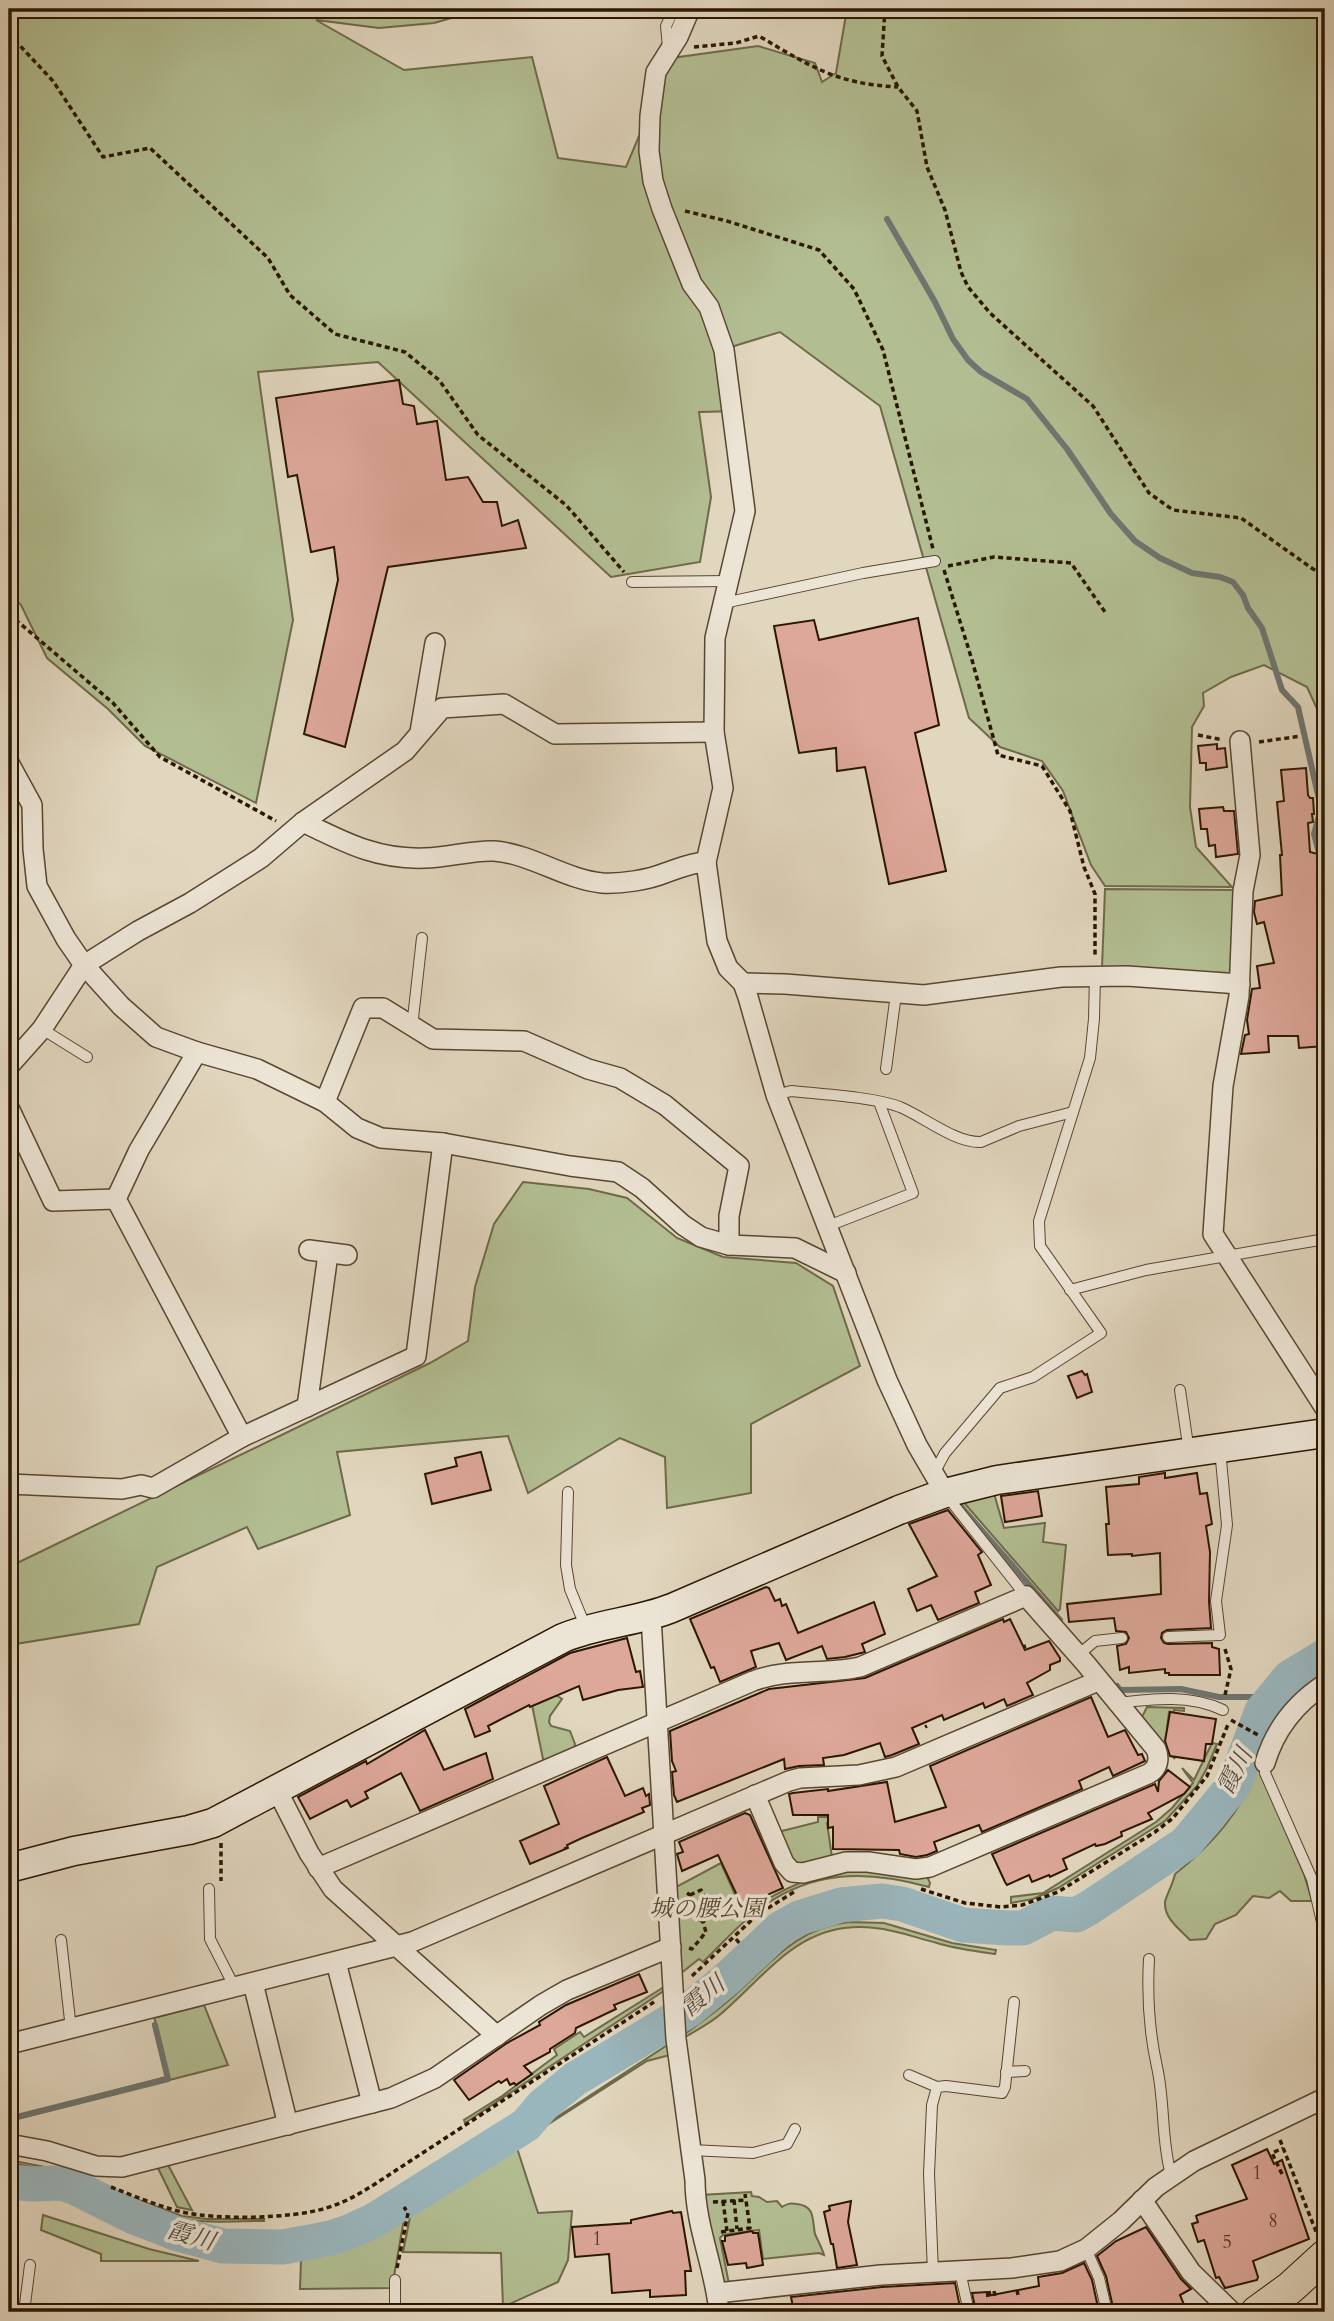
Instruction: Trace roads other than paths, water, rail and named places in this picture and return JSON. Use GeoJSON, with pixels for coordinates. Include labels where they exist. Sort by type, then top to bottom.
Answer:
{"type":"FeatureCollection","features":[{"type":"Feature","properties":{"kind":"main road"},"geometry":{"type":"LineString","coordinates":[[1257,2312],[1290,2288],[1323,2249]]}},
{"type":"Feature","properties":{"kind":"street"},"geometry":{"type":"LineString","coordinates":[[690,9],[656,72],[650,116],[649,152],[653,181],[662,209],[692,284],[709,307],[724,350],[745,511],[715,638],[715,732],[723,788],[706,862],[717,941],[728,968],[743,983],[776,1095],[887,1380],[939,1483]]}},
{"type":"Feature","properties":{"kind":"street"},"geometry":{"type":"LineString","coordinates":[[420,732],[435,643]]}},
{"type":"Feature","properties":{"kind":"street"},"geometry":{"type":"LineString","coordinates":[[9,1066],[42,1029],[84,965],[261,858],[298,826],[405,751],[442,708],[504,704],[555,734],[715,732]]}},
{"type":"Feature","properties":{"kind":"street"},"geometry":{"type":"LineString","coordinates":[[1240,741],[1250,855],[1243,891],[1240,984],[1223,1086],[1213,1234],[1325,1408]]}},
{"type":"Feature","properties":{"kind":"street"},"geometry":{"type":"LineString","coordinates":[[9,762],[32,805],[37,886],[66,939],[84,965],[121,1006],[156,1037],[257,1069],[325,1102],[358,1128],[380,1138],[443,1143],[618,1172],[642,1188],[683,1225],[701,1237],[730,1245],[794,1248],[846,1273]]}},
{"type":"Feature","properties":{"kind":"street"},"geometry":{"type":"LineString","coordinates":[[298,826],[364,851],[386,856],[425,858],[494,852],[520,856],[602,883],[663,874],[689,863],[706,862]]}},
{"type":"Feature","properties":{"kind":"street"},"geometry":{"type":"LineString","coordinates":[[743,983],[785,984],[896,995],[925,995],[1061,977],[1164,977],[1240,984]]}},
{"type":"Feature","properties":{"kind":"street"},"geometry":{"type":"LineString","coordinates":[[325,1102],[363,1008],[383,1008],[433,1039],[524,1041],[588,1069],[621,1078],[665,1105],[739,1166],[730,1216],[730,1245]]}},
{"type":"Feature","properties":{"kind":"street"},"geometry":{"type":"LineString","coordinates":[[117,1199],[139,1150],[197,1052]]}},
{"type":"Feature","properties":{"kind":"street"},"geometry":{"type":"LineString","coordinates":[[9,1108],[53,1201],[117,1199]]}},
{"type":"Feature","properties":{"kind":"street"},"geometry":{"type":"LineString","coordinates":[[9,1484],[122,1489],[141,1485],[153,1488],[242,1437],[416,1356],[443,1143]]}},
{"type":"Feature","properties":{"kind":"street"},"geometry":{"type":"LineString","coordinates":[[117,1199],[242,1437]]}},
{"type":"Feature","properties":{"kind":"street"},"geometry":{"type":"LineString","coordinates":[[307,1408],[328,1253]]}},
{"type":"Feature","properties":{"kind":"street"},"geometry":{"type":"LineString","coordinates":[[9,1868],[74,1851],[189,1830],[217,1821],[546,1646],[586,1629],[651,1616],[899,1510],[939,1483],[997,1480],[1325,1433]]}},
{"type":"Feature","properties":{"kind":"street"},"geometry":{"type":"LineString","coordinates":[[318,1868],[764,1677],[790,1672],[835,1671],[860,1667],[1026,1596],[1084,1650],[1098,1681],[1156,1749],[1158,1763],[1153,1772],[930,1867],[916,1869],[868,1862],[846,1862],[803,1873],[792,1872],[784,1863],[755,1795]]}},
{"type":"Feature","properties":{"kind":"street"},"geometry":{"type":"LineString","coordinates":[[651,1616],[664,1834],[677,1947],[672,1992],[676,2039],[695,2195],[718,2302],[881,2275],[1051,2263],[1086,2249],[1171,2175],[1194,2161],[1325,2098]]}},
{"type":"Feature","properties":{"kind":"street"},"geometry":{"type":"LineString","coordinates":[[9,2044],[412,1942],[755,1795],[800,1778],[849,1776],[896,1767],[1098,1681]]}},
{"type":"Feature","properties":{"kind":"street"},"geometry":{"type":"LineString","coordinates":[[1265,1763],[1272,1743],[1285,1721],[1303,1701],[1325,1685]]}},
{"type":"Feature","properties":{"kind":"street"},"geometry":{"type":"LineString","coordinates":[[277,1790],[318,1868],[333,1889],[497,2036]]}},
{"type":"Feature","properties":{"kind":"street"},"geometry":{"type":"LineString","coordinates":[[9,2144],[114,2168],[391,2098],[435,2078],[541,2005],[568,1990],[677,1947]]}},
{"type":"Feature","properties":{"kind":"street"},"geometry":{"type":"LineString","coordinates":[[336,1962],[373,2102]]}},
{"type":"Feature","properties":{"kind":"street"},"geometry":{"type":"LineString","coordinates":[[244,1986],[288,2124]]}},
{"type":"Feature","properties":{"kind":"street"},"geometry":{"type":"LineString","coordinates":[[1142,2200],[1191,2272],[1232,2312]]}},
{"type":"Feature","properties":{"kind":"lane"},"geometry":{"type":"LineString","coordinates":[[673,44],[666,26],[674,9]]}},
{"type":"Feature","properties":{"kind":"lane"},"geometry":{"type":"LineString","coordinates":[[724,603],[863,573],[935,561]]}},
{"type":"Feature","properties":{"kind":"lane"},"geometry":{"type":"LineString","coordinates":[[632,582],[730,581]]}},
{"type":"Feature","properties":{"kind":"lane"},"geometry":{"type":"LineString","coordinates":[[412,1027],[422,938]]}},
{"type":"Feature","properties":{"kind":"lane"},"geometry":{"type":"LineString","coordinates":[[1026,1596],[951,1503],[939,1483],[944,1453],[1000,1388],[1033,1377],[1101,1333],[1040,1246],[1039,1221],[1090,1058],[1095,976]]}},
{"type":"Feature","properties":{"kind":"lane"},"geometry":{"type":"LineString","coordinates":[[886,1069],[896,995]]}},
{"type":"Feature","properties":{"kind":"lane"},"geometry":{"type":"LineString","coordinates":[[42,1029],[87,1057]]}},
{"type":"Feature","properties":{"kind":"lane"},"geometry":{"type":"LineString","coordinates":[[776,1095],[791,1091],[879,1102],[899,1107],[945,1131],[975,1142],[1019,1126],[1073,1112]]}},
{"type":"Feature","properties":{"kind":"lane"},"geometry":{"type":"LineString","coordinates":[[828,1226],[913,1193],[879,1102]]}},
{"type":"Feature","properties":{"kind":"lane"},"geometry":{"type":"LineString","coordinates":[[1070,1290],[1146,1270],[1325,1239]]}},
{"type":"Feature","properties":{"kind":"lane"},"geometry":{"type":"LineString","coordinates":[[1181,1390],[1189,1452]]}},
{"type":"Feature","properties":{"kind":"lane"},"geometry":{"type":"LineString","coordinates":[[1168,1637],[1220,1635],[1216,1601],[1227,1525],[1220,1448]]}},
{"type":"Feature","properties":{"kind":"lane"},"geometry":{"type":"LineString","coordinates":[[568,1492],[566,1565],[570,1589],[586,1629]]}},
{"type":"Feature","properties":{"kind":"lane"},"geometry":{"type":"LineString","coordinates":[[1084,1650],[1094,1641],[1122,1638]]}},
{"type":"Feature","properties":{"kind":"lane"},"geometry":{"type":"LineString","coordinates":[[1116,1703],[1147,1699],[1184,1700],[1225,1711]]}},
{"type":"Feature","properties":{"kind":"lane"},"geometry":{"type":"LineString","coordinates":[[1265,1763],[1265,1773],[1312,1879],[1325,1931]]}},
{"type":"Feature","properties":{"kind":"lane"},"geometry":{"type":"LineString","coordinates":[[209,1892],[211,1939],[244,1986]]}},
{"type":"Feature","properties":{"kind":"lane"},"geometry":{"type":"LineString","coordinates":[[61,1940],[71,2029]]}},
{"type":"Feature","properties":{"kind":"lane"},"geometry":{"type":"LineString","coordinates":[[1149,1958],[1147,1993],[1153,2056],[1157,2066],[1171,2175]]}},
{"type":"Feature","properties":{"kind":"lane"},"geometry":{"type":"LineString","coordinates":[[909,2075],[936,2087],[1002,2093],[1005,2087],[1014,2002]]}},
{"type":"Feature","properties":{"kind":"lane"},"geometry":{"type":"LineString","coordinates":[[1006,2072],[1025,2071]]}},
{"type":"Feature","properties":{"kind":"lane"},"geometry":{"type":"LineString","coordinates":[[933,2272],[929,2174],[932,2105],[936,2087]]}},
{"type":"Feature","properties":{"kind":"lane"},"geometry":{"type":"LineString","coordinates":[[691,2150],[753,2153],[786,2144],[794,2129]]}},
{"type":"Feature","properties":{"kind":"lane"},"geometry":{"type":"LineString","coordinates":[[1086,2249],[1099,2278],[1107,2312]]}},
{"type":"Feature","properties":{"kind":"lane"},"geometry":{"type":"LineString","coordinates":[[24,2312],[30,2265]]}},
{"type":"Feature","properties":{"kind":"lane"},"geometry":{"type":"LineString","coordinates":[[960,2270],[969,2312]]}},
{"type":"Feature","properties":{"kind":"lane"},"geometry":{"type":"LineString","coordinates":[[395,2280],[395,2312]]}},
{"type":"Feature","properties":{"kind":"waterway"},"geometry":{"type":"LineString","coordinates":[[887,219],[953,339],[968,360],[981,372],[1027,399],[1067,449],[1111,514],[1135,541],[1160,558],[1192,573],[1233,582],[1243,595],[1248,608],[1262,628],[1282,690],[1298,707],[1321,808],[1314,834],[1325,876]]}},
{"type":"Feature","properties":{"kind":"waterway"},"geometry":{"type":"LineString","coordinates":[[957,1502],[1060,1620]]}},
{"type":"Feature","properties":{"kind":"waterway","name":"霞川"},"geometry":{"type":"LineString","coordinates":[[9,2182],[60,2183],[74,2187],[134,2217],[175,2233],[223,2246],[283,2247],[331,2238],[351,2231],[373,2221],[526,2125],[543,2105],[575,2079],[689,2010],[781,1928],[799,1918],[841,1905],[882,1901],[902,1904],[963,1925],[1023,1928],[1052,1913],[1076,1915],[1089,1908],[1186,1843],[1234,1785],[1262,1711],[1289,1678],[1325,1656]]}},
{"type":"Feature","properties":{"kind":"waterway"},"geometry":{"type":"LineString","coordinates":[[1117,1686],[1120,1690],[1181,1689],[1219,1697],[1257,1697],[1271,1700]]}},
{"type":"Feature","properties":{"kind":"waterway"},"geometry":{"type":"LineString","coordinates":[[9,2119],[168,2079],[155,2025]]}},
{"type":"Feature","properties":{"kind":"park label","name":"城の腰公園"},"geometry":{"type":"Point","coordinates":[707,1908]}}]}
